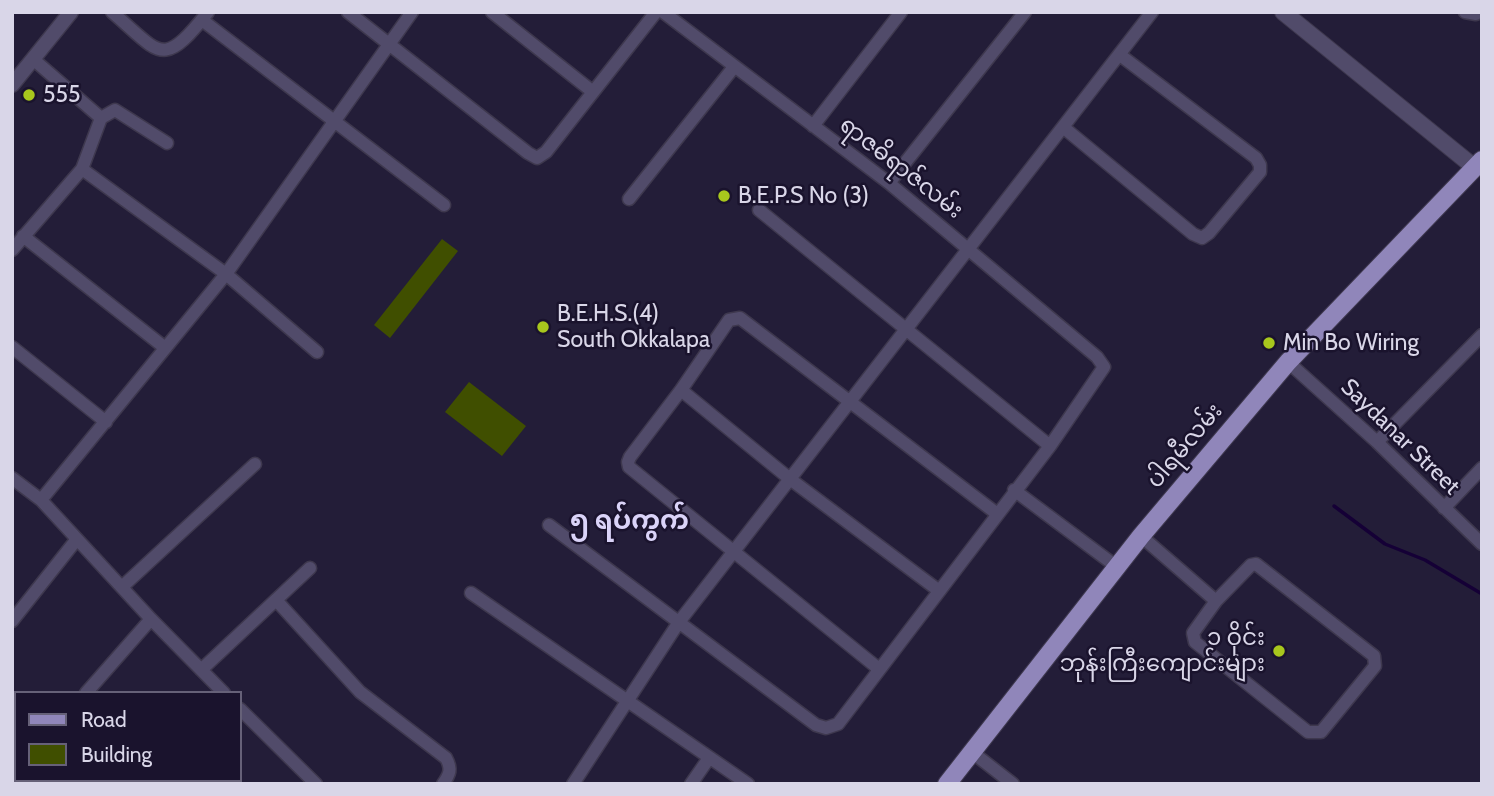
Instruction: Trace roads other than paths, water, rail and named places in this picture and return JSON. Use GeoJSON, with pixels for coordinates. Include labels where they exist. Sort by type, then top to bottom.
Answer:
{"type":"FeatureCollection","features":[{"type":"Feature","properties":{"kind":"main road"},"geometry":{"type":"LineString","coordinates":[[1283,12],[1479,167]]}},
{"type":"Feature","properties":{"kind":"main road","name":"ပါရမီလမ်း"},"geometry":{"type":"LineString","coordinates":[[947,784],[1141,536],[1288,362],[1479,167]]}},
{"type":"Feature","properties":{"kind":"street"},"geometry":{"type":"LineString","coordinates":[[12,85],[71,12]]}},
{"type":"Feature","properties":{"kind":"street"},"geometry":{"type":"LineString","coordinates":[[112,12],[157,50],[168,51],[179,46],[205,16],[334,122],[444,205]]}},
{"type":"Feature","properties":{"kind":"street"},"geometry":{"type":"LineString","coordinates":[[348,12],[537,158],[546,152],[656,12]]}},
{"type":"Feature","properties":{"kind":"street"},"geometry":{"type":"LineString","coordinates":[[41,500],[226,274],[412,12]]}},
{"type":"Feature","properties":{"kind":"street"},"geometry":{"type":"LineString","coordinates":[[492,12],[593,92]]}},
{"type":"Feature","properties":{"kind":"street","name":"ရာဇဓိရာဇ်လမ်း"},"geometry":{"type":"LineString","coordinates":[[663,12],[889,183],[1097,357],[1104,367],[1049,446]]}},
{"type":"Feature","properties":{"kind":"street"},"geometry":{"type":"LineString","coordinates":[[813,126],[901,12]]}},
{"type":"Feature","properties":{"kind":"street"},"geometry":{"type":"LineString","coordinates":[[889,183],[1025,12]]}},
{"type":"Feature","properties":{"kind":"street"},"geometry":{"type":"LineString","coordinates":[[573,784],[679,622],[1152,12]]}},
{"type":"Feature","properties":{"kind":"street"},"geometry":{"type":"LineString","coordinates":[[1465,12],[1476,15],[1478,12]]}},
{"type":"Feature","properties":{"kind":"street"},"geometry":{"type":"LineString","coordinates":[[1063,127],[1193,234],[1202,238],[1260,172],[1256,158],[1120,55]]}},
{"type":"Feature","properties":{"kind":"street"},"geometry":{"type":"LineString","coordinates":[[33,59],[101,118]]}},
{"type":"Feature","properties":{"kind":"street"},"geometry":{"type":"LineString","coordinates":[[629,199],[734,67]]}},
{"type":"Feature","properties":{"kind":"street"},"geometry":{"type":"LineString","coordinates":[[12,250],[82,169],[101,118],[115,110],[167,143]]}},
{"type":"Feature","properties":{"kind":"street"},"geometry":{"type":"LineString","coordinates":[[82,169],[226,274],[317,352]]}},
{"type":"Feature","properties":{"kind":"street"},"geometry":{"type":"LineString","coordinates":[[549,525],[816,725],[826,728],[838,724],[1049,446],[759,209]]}},
{"type":"Feature","properties":{"kind":"street"},"geometry":{"type":"LineString","coordinates":[[23,236],[164,347]]}},
{"type":"Feature","properties":{"kind":"street"},"geometry":{"type":"LineString","coordinates":[[879,669],[629,467],[628,462],[730,320],[740,318],[996,513]]}},
{"type":"Feature","properties":{"kind":"street"},"geometry":{"type":"LineString","coordinates":[[1377,442],[1482,335]]}},
{"type":"Feature","properties":{"kind":"street"},"geometry":{"type":"LineString","coordinates":[[12,347],[106,422]]}},
{"type":"Feature","properties":{"kind":"street","name":"Saydanar Street"},"geometry":{"type":"LineString","coordinates":[[1288,362],[1377,442],[1482,544]]}},
{"type":"Feature","properties":{"kind":"street"},"geometry":{"type":"LineString","coordinates":[[681,390],[790,479],[938,590]]}},
{"type":"Feature","properties":{"kind":"street"},"geometry":{"type":"LineString","coordinates":[[123,586],[255,464]]}},
{"type":"Feature","properties":{"kind":"street"},"geometry":{"type":"LineString","coordinates":[[1444,508],[1482,468]]}},
{"type":"Feature","properties":{"kind":"street"},"geometry":{"type":"LineString","coordinates":[[12,478],[41,500],[222,691]]}},
{"type":"Feature","properties":{"kind":"street"},"geometry":{"type":"LineString","coordinates":[[1014,490],[1117,567]]}},
{"type":"Feature","properties":{"kind":"street"},"geometry":{"type":"LineString","coordinates":[[1141,536],[1216,601]]}},
{"type":"Feature","properties":{"kind":"street"},"geometry":{"type":"LineString","coordinates":[[12,621],[77,539]]}},
{"type":"Feature","properties":{"kind":"street"},"geometry":{"type":"LineString","coordinates":[[1256,564],[1374,656],[1375,666],[1321,732],[1308,732],[1195,642],[1193,633],[1216,601],[1251,565],[1256,564]]}},
{"type":"Feature","properties":{"kind":"street"},"geometry":{"type":"LineString","coordinates":[[201,670],[310,568]]}},
{"type":"Feature","properties":{"kind":"street"},"geometry":{"type":"LineString","coordinates":[[471,593],[748,784]]}},
{"type":"Feature","properties":{"kind":"street"},"geometry":{"type":"LineString","coordinates":[[276,600],[359,692],[446,758],[451,767],[443,784]]}},
{"type":"Feature","properties":{"kind":"street"},"geometry":{"type":"LineString","coordinates":[[88,691],[151,619]]}},
{"type":"Feature","properties":{"kind":"street"},"geometry":{"type":"LineString","coordinates":[[242,711],[316,784]]}},
{"type":"Feature","properties":{"kind":"street"},"geometry":{"type":"LineString","coordinates":[[972,752],[1013,784]]}},
{"type":"Feature","properties":{"kind":"street"},"geometry":{"type":"LineString","coordinates":[[691,784],[709,758]]}},
{"type":"Feature","properties":{"kind":"waterway"},"geometry":{"type":"LineString","coordinates":[[1334,506],[1385,544],[1425,560],[1482,594]]}},
{"type":"Feature","properties":{"kind":"place","name":"555"},"geometry":{"type":"Point","coordinates":[29,95]}},
{"type":"Feature","properties":{"kind":"place","name":"B.E.P.S No (3)"},"geometry":{"type":"Point","coordinates":[724,196]}},
{"type":"Feature","properties":{"kind":"place","name":"B.E.H.S.(4) South Okkalapa"},"geometry":{"type":"Point","coordinates":[543,327]}},
{"type":"Feature","properties":{"kind":"place","name":"Min Bo Wiring"},"geometry":{"type":"Point","coordinates":[1269,343]}},
{"type":"Feature","properties":{"kind":"place","name":"၁ ဝိုင်း ဘုန်းကြီးကျောင်းများ"},"geometry":{"type":"Point","coordinates":[1279,651]}},
{"type":"Feature","properties":{"kind":"district","name":"၅ ရပ်ကွက်"},"geometry":{"type":"Point","coordinates":[629,521]}}]}
